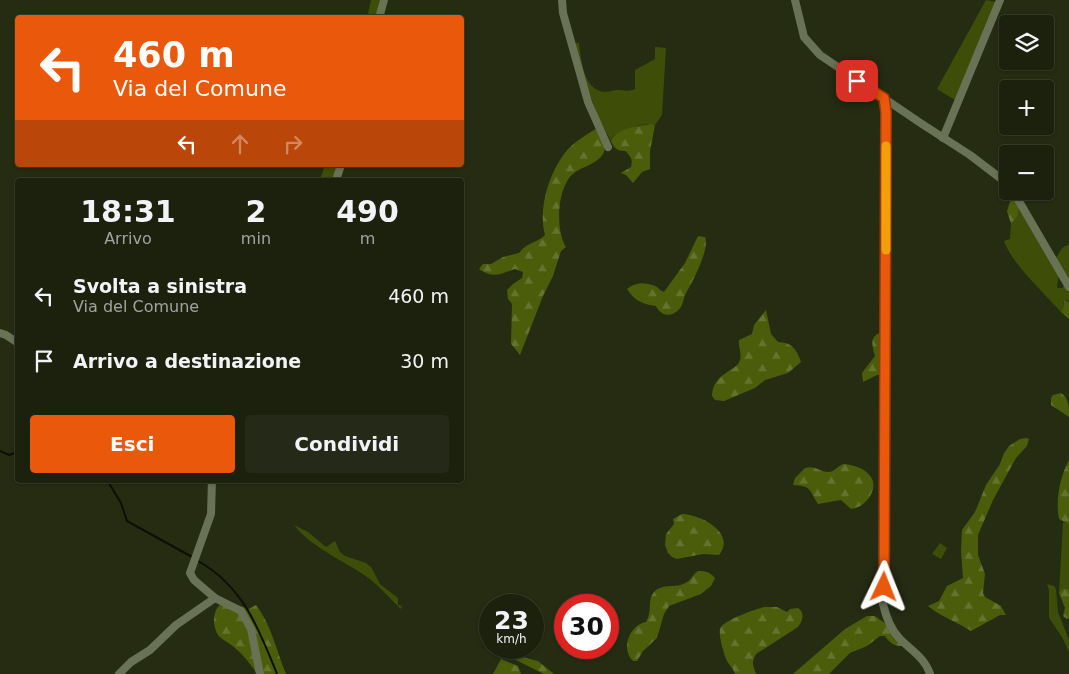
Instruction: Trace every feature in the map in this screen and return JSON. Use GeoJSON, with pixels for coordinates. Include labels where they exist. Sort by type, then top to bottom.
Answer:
{"type":"FeatureCollection","features":[{"type":"Feature","properties":{"kind":"street"},"geometry":{"type":"LineString","coordinates":[[380,15],[384,0]]}},
{"type":"Feature","properties":{"kind":"street"},"geometry":{"type":"LineString","coordinates":[[562,0],[563,13],[588,102],[608,147]]}},
{"type":"Feature","properties":{"kind":"street"},"geometry":{"type":"LineString","coordinates":[[795,0],[804,37],[820,55],[943,138],[970,154],[999,177]]}},
{"type":"Feature","properties":{"kind":"street"},"geometry":{"type":"LineString","coordinates":[[943,138],[1000,0]]}},
{"type":"Feature","properties":{"kind":"street"},"geometry":{"type":"LineString","coordinates":[[884,98],[886,112],[884,604],[885,616],[889,624],[899,638],[915,652],[928,668],[930,674]]}},
{"type":"Feature","properties":{"kind":"street"},"geometry":{"type":"LineString","coordinates":[[1018,200],[1069,287]]}},
{"type":"Feature","properties":{"kind":"street"},"geometry":{"type":"LineString","coordinates":[[0,333],[15,341]]}},
{"type":"Feature","properties":{"kind":"street"},"geometry":{"type":"LineString","coordinates":[[212,483],[211,514],[190,573],[194,580],[215,598],[241,612],[251,629],[260,674]]}},
{"type":"Feature","properties":{"kind":"street"},"geometry":{"type":"LineString","coordinates":[[119,674],[131,662],[150,650],[176,625],[215,598]]}},
{"type":"Feature","properties":{"kind":"green space"},"geometry":{"type":"Polygon","coordinates":[[[371,0],[380,0],[376,15],[368,15],[371,0]]]}},
{"type":"Feature","properties":{"kind":"green space"},"geometry":{"type":"Polygon","coordinates":[[[986,0],[996,2],[955,100],[937,89],[986,0]]]}},
{"type":"Feature","properties":{"kind":"green space"},"geometry":{"type":"Polygon","coordinates":[[[575,43],[579,43],[586,78],[594,88],[604,92],[635,89],[635,70],[655,59],[655,47],[666,48],[662,115],[655,125],[634,127],[613,136],[611,141],[599,118],[590,94],[575,43]]]}},
{"type":"Feature","properties":{"kind":"green space"},"geometry":{"type":"Polygon","coordinates":[[[651,124],[655,125],[650,151],[650,169],[642,172],[633,183],[626,175],[621,173],[631,167],[632,160],[630,156],[625,151],[616,149],[611,141],[622,130],[651,124]]]}},
{"type":"Feature","properties":{"kind":"green space"},"geometry":{"type":"Polygon","coordinates":[[[597,128],[605,147],[603,154],[597,160],[574,173],[568,179],[564,188],[559,220],[562,239],[566,247],[561,251],[553,276],[543,296],[520,355],[511,344],[512,304],[508,299],[507,290],[522,278],[523,272],[515,269],[493,275],[479,269],[483,264],[491,264],[503,257],[519,253],[525,247],[545,235],[543,225],[544,204],[553,172],[571,146],[597,128]]]}},
{"type":"Feature","properties":{"kind":"green space"},"geometry":{"type":"Polygon","coordinates":[[[324,167],[338,167],[334,178],[321,178],[324,167]]]}},
{"type":"Feature","properties":{"kind":"green space"},"geometry":{"type":"Polygon","coordinates":[[[1011,200],[1016,200],[1019,209],[1017,216],[1011,224],[1007,211],[1011,200]]]}},
{"type":"Feature","properties":{"kind":"green space"},"geometry":{"type":"Polygon","coordinates":[[[1020,209],[1059,273],[1057,288],[1062,288],[1066,284],[1069,289],[1069,302],[1067,300],[1063,302],[1061,312],[1021,269],[1004,241],[1010,239],[1011,224],[1020,209]]]}},
{"type":"Feature","properties":{"kind":"green space"},"geometry":{"type":"Polygon","coordinates":[[[698,236],[705,237],[703,257],[678,311],[667,315],[664,314],[656,306],[639,301],[630,293],[627,289],[634,285],[642,284],[653,285],[664,292],[685,263],[698,236]]]}},
{"type":"Feature","properties":{"kind":"green space"},"geometry":{"type":"Polygon","coordinates":[[[1069,244],[1069,281],[1056,258],[1062,248],[1069,244]]]}},
{"type":"Feature","properties":{"kind":"green space"},"geometry":{"type":"Polygon","coordinates":[[[1064,300],[1069,302],[1069,319],[1061,312],[1064,300]]]}},
{"type":"Feature","properties":{"kind":"green space"},"geometry":{"type":"Polygon","coordinates":[[[766,310],[771,334],[778,342],[793,347],[801,362],[788,373],[765,380],[755,388],[724,401],[715,400],[712,396],[716,382],[738,364],[740,360],[739,340],[752,334],[754,325],[766,310]]]}},
{"type":"Feature","properties":{"kind":"green space"},"geometry":{"type":"Polygon","coordinates":[[[882,332],[882,375],[877,375],[863,382],[862,373],[875,356],[872,345],[873,338],[882,332]]]}},
{"type":"Feature","properties":{"kind":"green space"},"geometry":{"type":"Polygon","coordinates":[[[1061,393],[1064,395],[1069,406],[1069,417],[1051,405],[1053,395],[1061,393]]]}},
{"type":"Feature","properties":{"kind":"green space"},"geometry":{"type":"Polygon","coordinates":[[[1020,439],[1029,439],[1027,446],[1016,458],[993,500],[978,535],[978,555],[985,574],[983,593],[985,597],[1001,606],[1006,615],[1000,615],[971,631],[928,606],[939,601],[947,586],[963,578],[962,530],[975,512],[986,485],[1000,464],[1004,453],[1009,446],[1020,439]]]}},
{"type":"Feature","properties":{"kind":"green space"},"geometry":{"type":"Polygon","coordinates":[[[1069,460],[1069,523],[1067,523],[1059,519],[1058,496],[1063,474],[1069,460]]]}},
{"type":"Feature","properties":{"kind":"green space"},"geometry":{"type":"Polygon","coordinates":[[[843,464],[862,469],[869,474],[873,482],[872,493],[866,502],[856,508],[851,509],[841,500],[818,504],[807,488],[793,485],[795,478],[805,468],[812,467],[829,472],[843,464]]]}},
{"type":"Feature","properties":{"kind":"green space"},"geometry":{"type":"Polygon","coordinates":[[[682,514],[707,521],[720,533],[723,547],[719,555],[703,554],[677,559],[668,553],[665,545],[666,534],[674,524],[673,519],[682,514]]]}},
{"type":"Feature","properties":{"kind":"green space"},"geometry":{"type":"Polygon","coordinates":[[[1063,522],[1069,523],[1069,589],[1062,589],[1059,593],[1063,522]]]}},
{"type":"Feature","properties":{"kind":"green space"},"geometry":{"type":"Polygon","coordinates":[[[294,525],[308,532],[326,547],[335,541],[340,552],[345,556],[366,563],[371,567],[380,584],[398,598],[398,605],[402,606],[401,609],[381,588],[319,547],[294,525]]]}},
{"type":"Feature","properties":{"kind":"green space"},"geometry":{"type":"Polygon","coordinates":[[[940,543],[947,548],[941,559],[932,554],[940,543]]]}},
{"type":"Feature","properties":{"kind":"green space"},"geometry":{"type":"Polygon","coordinates":[[[698,571],[708,572],[715,578],[711,586],[701,594],[669,606],[664,614],[657,638],[643,651],[637,661],[633,661],[629,656],[627,644],[631,632],[640,624],[646,622],[652,595],[659,588],[683,584],[689,581],[698,571]]]}},
{"type":"Feature","properties":{"kind":"green space"},"geometry":{"type":"Polygon","coordinates":[[[1047,584],[1054,586],[1056,589],[1058,612],[1069,640],[1069,652],[1062,637],[1049,618],[1049,590],[1047,584]]]}},
{"type":"Feature","properties":{"kind":"green space"},"geometry":{"type":"Polygon","coordinates":[[[1062,589],[1069,589],[1069,618],[1067,619],[1063,616],[1065,608],[1059,593],[1062,589]]]}},
{"type":"Feature","properties":{"kind":"green space"},"geometry":{"type":"Polygon","coordinates":[[[223,603],[249,609],[256,605],[270,630],[286,674],[257,674],[242,654],[219,636],[216,631],[214,618],[219,605],[223,603]]]}},
{"type":"Feature","properties":{"kind":"green space"},"geometry":{"type":"Polygon","coordinates":[[[764,607],[777,607],[787,612],[790,609],[798,608],[802,612],[802,619],[798,627],[756,654],[753,664],[756,674],[735,674],[727,661],[723,649],[720,638],[721,627],[734,618],[764,607]]]}},
{"type":"Feature","properties":{"kind":"green space"},"geometry":{"type":"Polygon","coordinates":[[[867,616],[875,616],[896,630],[906,641],[905,645],[896,645],[891,643],[885,636],[880,636],[867,646],[850,653],[829,674],[793,674],[845,629],[867,616]]]}},
{"type":"Feature","properties":{"kind":"green space"},"geometry":{"type":"Polygon","coordinates":[[[501,659],[518,666],[521,674],[493,674],[501,659]]]}},
{"type":"Feature","properties":{"kind":"green space"},"geometry":{"type":"Polygon","coordinates":[[[514,659],[538,661],[554,674],[544,674],[514,659]]]}},
{"type":"Feature","properties":{"kind":"waterway"},"geometry":{"type":"LineString","coordinates":[[0,451],[9,455],[15,453]]}},
{"type":"Feature","properties":{"kind":"waterway"},"geometry":{"type":"LineString","coordinates":[[109,483],[121,503],[127,521],[194,558]]}},
{"type":"Feature","properties":{"kind":"waterway"},"geometry":{"type":"LineString","coordinates":[[198,561],[214,571],[227,583],[248,610],[277,674]]}},
{"type":"Feature","properties":{"kind":"slow traffic"},"geometry":{"type":"LineString","coordinates":[[886,146],[886,250]]}},
{"type":"Feature","properties":{"kind":"route"},"geometry":{"type":"LineString","coordinates":[[857,81],[884,98],[886,112],[884,587]]}}]}
